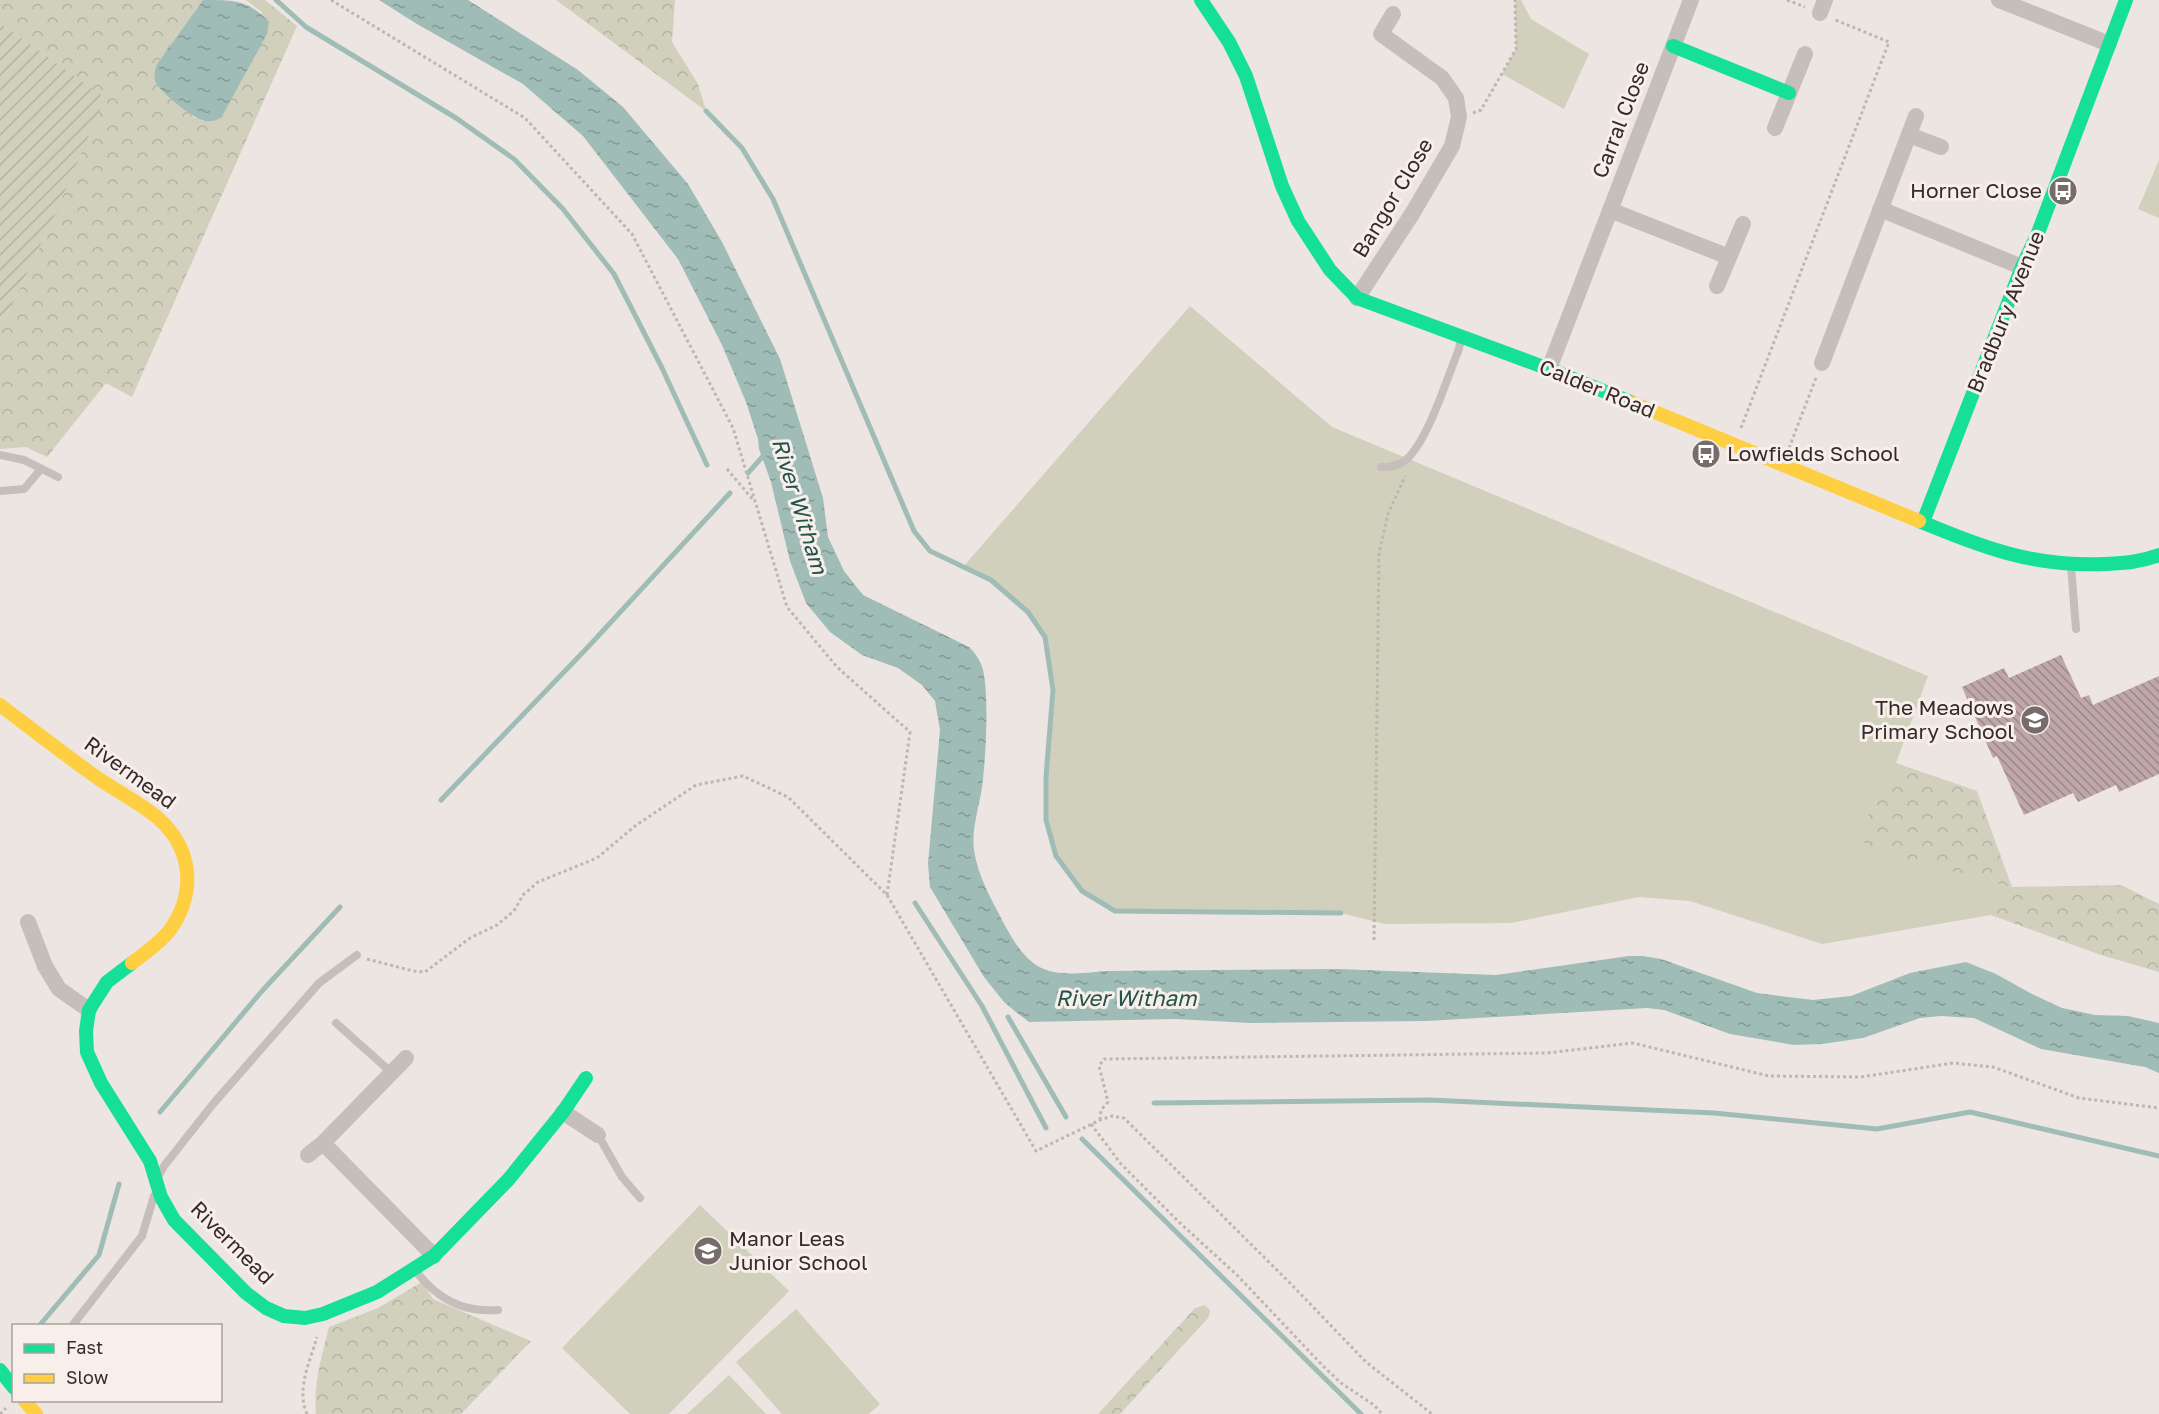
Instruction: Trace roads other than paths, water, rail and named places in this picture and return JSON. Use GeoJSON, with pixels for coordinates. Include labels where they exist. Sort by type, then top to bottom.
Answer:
{"type":"FeatureCollection","features":[{"type":"Feature","properties":{"kind":"street","name":"Calder Road"},"geometry":{"type":"LineString","coordinates":[[1201,0],[1219,25],[1250,86],[1275,168],[1292,211],[1337,279],[1357,298],[1549,369],[1981,546],[2028,559],[2070,565],[2141,562],[2159,555]]}},
{"type":"Feature","properties":{"kind":"street","name":"Carral Close"},"geometry":{"type":"LineString","coordinates":[[1549,369],[1691,0]]}},
{"type":"Feature","properties":{"kind":"street"},"geometry":{"type":"LineString","coordinates":[[1999,0],[2109,44]]}},
{"type":"Feature","properties":{"kind":"street","name":"Bradbury Avenue"},"geometry":{"type":"LineString","coordinates":[[1923,522],[2022,267],[2038,233],[2126,0]]}},
{"type":"Feature","properties":{"kind":"street","name":"Bangor Close"},"geometry":{"type":"LineString","coordinates":[[1357,298],[1412,214],[1452,146],[1459,117],[1456,98],[1442,78],[1381,34],[1394,14]]}},
{"type":"Feature","properties":{"kind":"street","name":"Carral Close"},"geometry":{"type":"LineString","coordinates":[[1673,46],[1789,93]]}},
{"type":"Feature","properties":{"kind":"street"},"geometry":{"type":"LineString","coordinates":[[1775,129],[1804,54]]}},
{"type":"Feature","properties":{"kind":"street"},"geometry":{"type":"LineString","coordinates":[[1822,363],[1916,116]]}},
{"type":"Feature","properties":{"kind":"street"},"geometry":{"type":"LineString","coordinates":[[1909,135],[1941,147]]}},
{"type":"Feature","properties":{"kind":"street"},"geometry":{"type":"LineString","coordinates":[[1880,209],[2022,267]]}},
{"type":"Feature","properties":{"kind":"street","name":"Carral Close"},"geometry":{"type":"LineString","coordinates":[[1610,210],[1729,257]]}},
{"type":"Feature","properties":{"kind":"street"},"geometry":{"type":"LineString","coordinates":[[1717,286],[1743,224]]}},
{"type":"Feature","properties":{"kind":"street","name":"Rivermead"},"geometry":{"type":"LineString","coordinates":[[0,705],[98,778],[159,819],[175,837],[183,852],[187,868],[188,889],[182,910],[169,932],[107,982],[89,1010],[86,1031],[87,1052],[101,1083],[150,1161],[161,1197],[174,1220],[246,1293],[266,1308],[284,1316],[304,1318],[323,1314],[377,1292],[434,1256],[508,1180],[563,1112],[586,1078]]}},
{"type":"Feature","properties":{"kind":"street"},"geometry":{"type":"LineString","coordinates":[[28,922],[45,966],[59,989],[89,1010]]}},
{"type":"Feature","properties":{"kind":"street"},"geometry":{"type":"LineString","coordinates":[[308,1155],[323,1143],[405,1058]]}},
{"type":"Feature","properties":{"kind":"street"},"geometry":{"type":"LineString","coordinates":[[563,1112],[598,1135]]}},
{"type":"Feature","properties":{"kind":"street"},"geometry":{"type":"LineString","coordinates":[[323,1143],[434,1256]]}},
{"type":"Feature","properties":{"kind":"street"},"geometry":{"type":"LineString","coordinates":[[0,1370],[12,1386]]}},
{"type":"Feature","properties":{"kind":"lane"},"geometry":{"type":"LineString","coordinates":[[1381,467],[1388,468],[1405,461],[1418,446],[1459,349],[1461,337]]}},
{"type":"Feature","properties":{"kind":"lane"},"geometry":{"type":"LineString","coordinates":[[0,455],[24,460],[58,477]]}},
{"type":"Feature","properties":{"kind":"lane"},"geometry":{"type":"LineString","coordinates":[[0,491],[24,489],[41,469]]}},
{"type":"Feature","properties":{"kind":"lane"},"geometry":{"type":"LineString","coordinates":[[2070,565],[2076,629]]}},
{"type":"Feature","properties":{"kind":"lane"},"geometry":{"type":"LineString","coordinates":[[74,1324],[142,1236],[156,1183],[164,1166],[213,1104],[319,983],[357,955]]}},
{"type":"Feature","properties":{"kind":"lane"},"geometry":{"type":"LineString","coordinates":[[336,1023],[392,1073]]}},
{"type":"Feature","properties":{"kind":"lane"},"geometry":{"type":"LineString","coordinates":[[598,1135],[622,1177],[640,1198]]}},
{"type":"Feature","properties":{"kind":"lane"},"geometry":{"type":"LineString","coordinates":[[414,1269],[429,1288],[446,1299],[464,1307],[482,1311],[498,1310]]}},
{"type":"Feature","properties":{"kind":"water"},"geometry":{"type":"Polygon","coordinates":[[[203,0],[224,0],[248,5],[269,22],[267,34],[221,118],[214,121],[197,118],[177,104],[159,87],[154,76],[157,64],[203,0]]]}},
{"type":"Feature","properties":{"kind":"water","name":"River Witham"},"geometry":{"type":"Polygon","coordinates":[[[379,0],[468,0],[578,70],[623,107],[688,184],[722,242],[780,359],[823,498],[828,537],[844,571],[863,595],[969,647],[981,663],[986,694],[986,739],[982,788],[973,841],[974,850],[982,878],[1003,922],[1013,940],[1033,963],[1044,969],[1070,973],[1338,969],[1496,975],[1643,956],[1661,959],[1757,993],[1813,1000],[1851,996],[1910,973],[1966,962],[1996,974],[2062,1008],[2095,1015],[2128,1016],[2159,1023],[2159,1073],[2145,1067],[2041,1049],[1974,1018],[1941,1016],[1920,1018],[1863,1038],[1822,1044],[1794,1045],[1730,1034],[1664,1010],[1647,1008],[1427,1021],[1250,1023],[1176,1019],[1029,1022],[1004,1002],[984,977],[930,887],[928,864],[940,730],[935,701],[922,685],[898,668],[862,655],[830,632],[806,603],[790,561],[771,482],[746,402],[722,345],[678,259],[583,136],[523,84],[379,0]]]}},
{"type":"Feature","properties":{"kind":"waterway"},"geometry":{"type":"LineString","coordinates":[[276,0],[306,27],[456,118],[514,159],[563,209],[614,274],[662,368],[707,465]]}},
{"type":"Feature","properties":{"kind":"waterway"},"geometry":{"type":"LineString","coordinates":[[706,111],[742,148],[773,199],[914,531],[930,551],[991,580],[1028,612],[1045,637],[1053,690],[1046,777],[1046,820],[1056,856],[1082,891],[1115,911],[1341,913]]}},
{"type":"Feature","properties":{"kind":"waterway","name":"River Witham"},"geometry":{"type":"LineString","coordinates":[[748,473],[765,454]]}},
{"type":"Feature","properties":{"kind":"waterway"},"geometry":{"type":"LineString","coordinates":[[441,800],[588,647],[730,493]]}},
{"type":"Feature","properties":{"kind":"waterway"},"geometry":{"type":"LineString","coordinates":[[915,903],[982,1006],[1046,1128]]}},
{"type":"Feature","properties":{"kind":"waterway"},"geometry":{"type":"LineString","coordinates":[[160,1112],[262,991],[340,907]]}},
{"type":"Feature","properties":{"kind":"waterway"},"geometry":{"type":"LineString","coordinates":[[1008,1017],[1066,1117]]}},
{"type":"Feature","properties":{"kind":"waterway"},"geometry":{"type":"LineString","coordinates":[[1154,1103],[1430,1100],[1714,1113],[1877,1129],[1970,1112],[2159,1156]]}},
{"type":"Feature","properties":{"kind":"waterway"},"geometry":{"type":"LineString","coordinates":[[1082,1139],[1361,1414]]}},
{"type":"Feature","properties":{"kind":"waterway"},"geometry":{"type":"LineString","coordinates":[[41,1324],[99,1255],[119,1184]]}},
{"type":"Feature","properties":{"kind":"place","name":"Horner Close"},"geometry":{"type":"Point","coordinates":[2063,191]}},
{"type":"Feature","properties":{"kind":"place","name":"Lowfields School"},"geometry":{"type":"Point","coordinates":[1706,454]}},
{"type":"Feature","properties":{"kind":"place","name":"The Meadows Primary School"},"geometry":{"type":"Point","coordinates":[2035,720]}},
{"type":"Feature","properties":{"kind":"place","name":"Manor Leas Junior School"},"geometry":{"type":"Point","coordinates":[708,1251]}}]}
